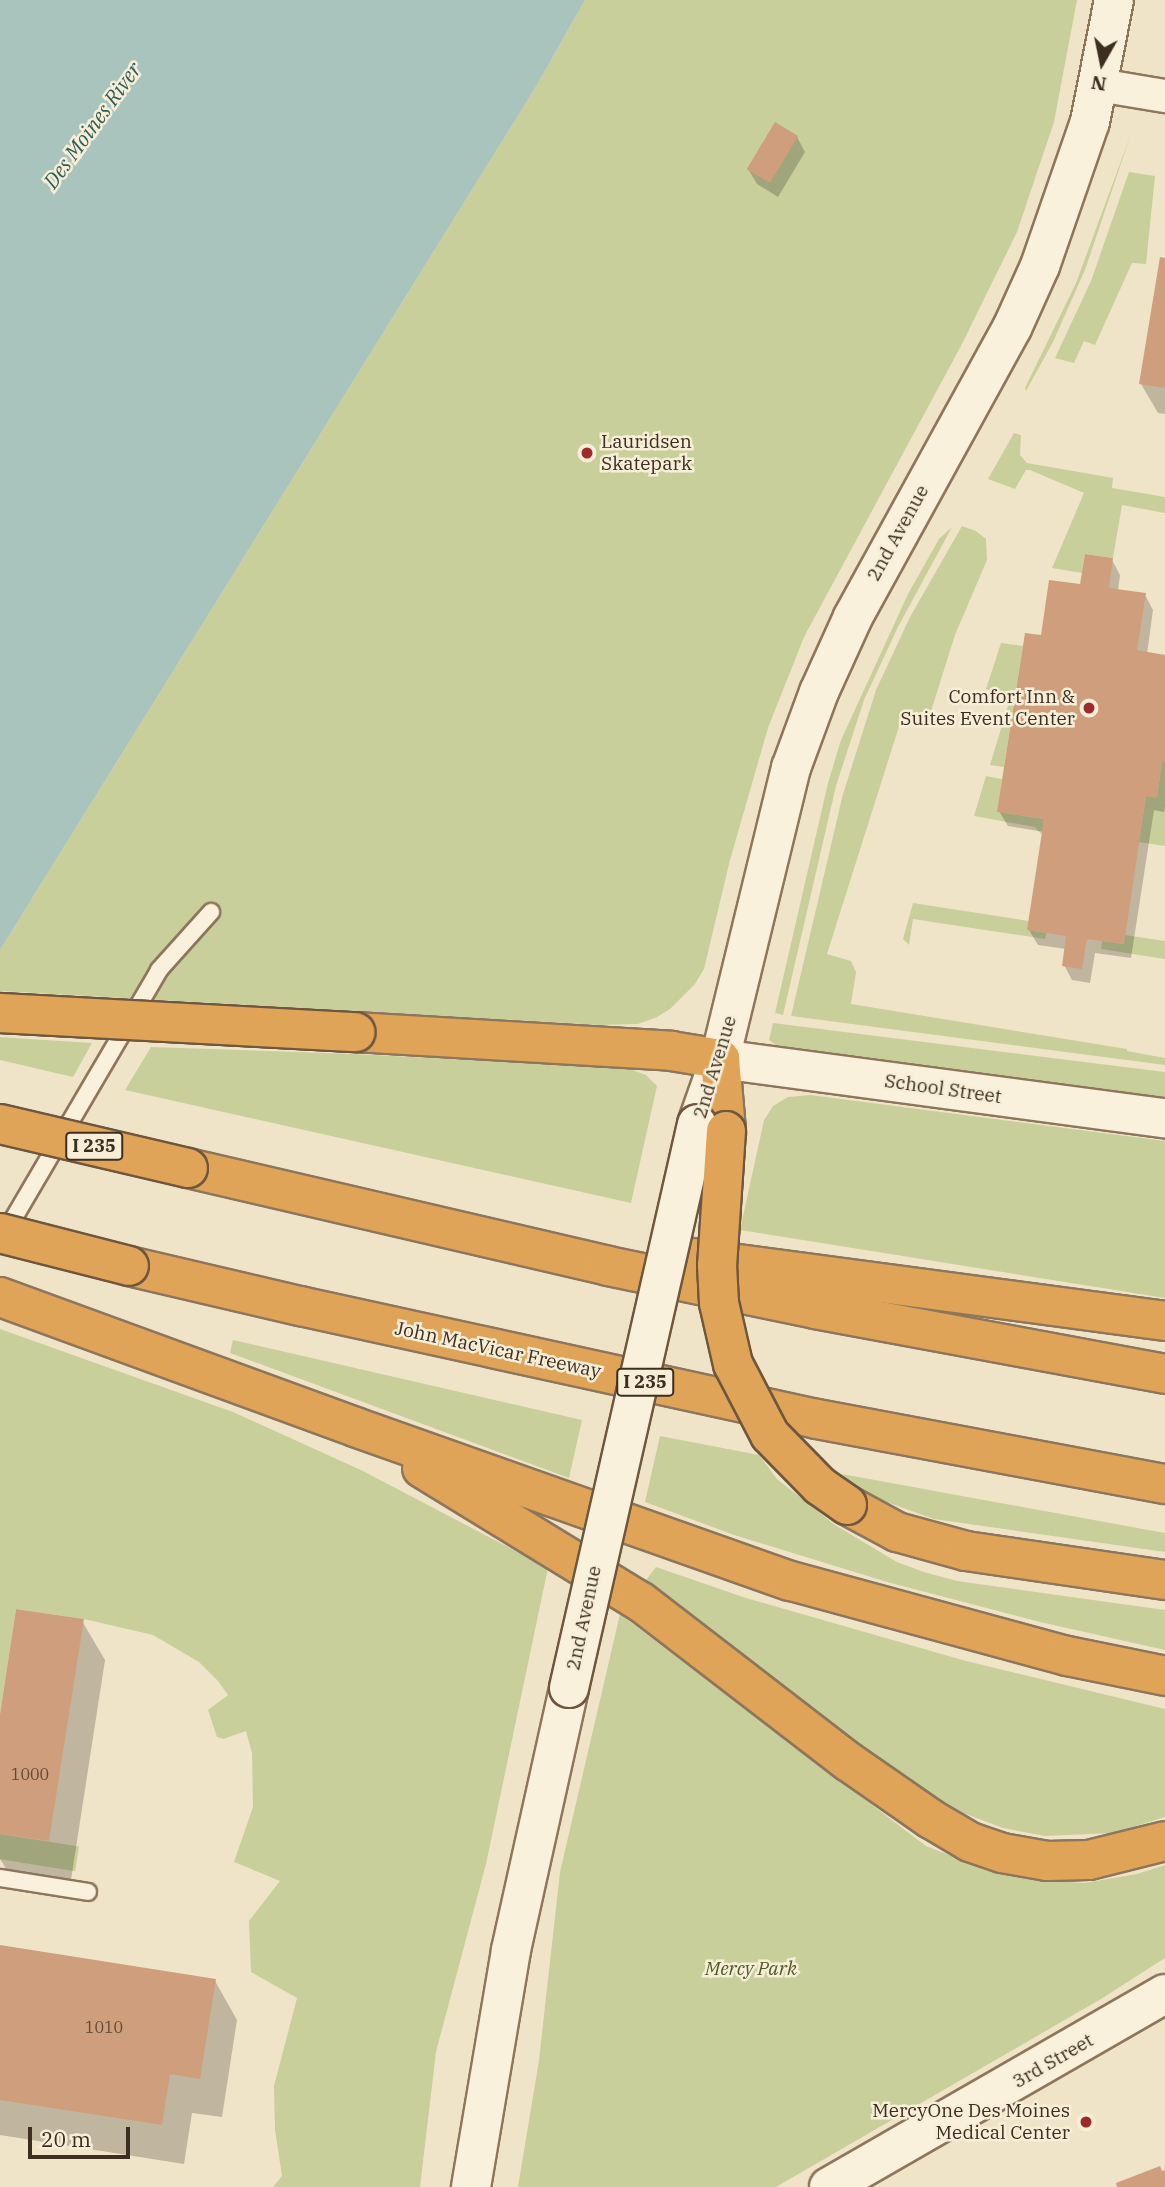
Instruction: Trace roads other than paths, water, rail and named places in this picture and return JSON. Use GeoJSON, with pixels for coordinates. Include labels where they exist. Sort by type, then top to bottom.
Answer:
{"type":"FeatureCollection","features":[{"type":"Feature","properties":{"kind":"highway"},"geometry":{"type":"LineString","coordinates":[[0,1013],[671,1051],[720,1059],[712,1127],[719,1303],[733,1364],[770,1435],[820,1486],[847,1506],[897,1532],[966,1552],[1165,1580]]}},
{"type":"Feature","properties":{"kind":"highway","name":"I 235"},"geometry":{"type":"LineString","coordinates":[[0,1124],[383,1214],[789,1304],[1165,1374]]}},
{"type":"Feature","properties":{"kind":"highway"},"geometry":{"type":"LineString","coordinates":[[383,1214],[1165,1321]]}},
{"type":"Feature","properties":{"kind":"highway","name":"John MacVicar Freeway"},"geometry":{"type":"LineString","coordinates":[[0,1233],[129,1266],[777,1410],[1165,1485]]}},
{"type":"Feature","properties":{"kind":"highway"},"geometry":{"type":"LineString","coordinates":[[0,1297],[355,1427],[791,1581],[1067,1656],[1165,1676]]}},
{"type":"Feature","properties":{"kind":"highway"},"geometry":{"type":"LineString","coordinates":[[355,1427],[641,1602],[849,1762],[970,1842],[1002,1853],[1047,1861],[1089,1860],[1165,1841]]}},
{"type":"Feature","properties":{"kind":"main road","name":"2nd Avenue"},"geometry":{"type":"LineString","coordinates":[[720,1059],[775,826],[791,768],[819,692],[894,538],[1013,328],[1061,209],[1099,85],[1114,0]]}},
{"type":"Feature","properties":{"kind":"main road","name":"School Street"},"geometry":{"type":"LineString","coordinates":[[720,1059],[1165,1118]]}},
{"type":"Feature","properties":{"kind":"main road","name":"2nd Avenue"},"geometry":{"type":"LineString","coordinates":[[471,2187],[511,1950],[569,1688],[712,1127]]}},
{"type":"Feature","properties":{"kind":"main road","name":"3rd Street"},"geometry":{"type":"LineString","coordinates":[[829,2187],[1165,1994]]}},
{"type":"Feature","properties":{"kind":"street"},"geometry":{"type":"LineString","coordinates":[[1099,85],[1165,96]]}},
{"type":"Feature","properties":{"kind":"lane"},"geometry":{"type":"LineString","coordinates":[[0,1241],[159,970],[211,912]]}},
{"type":"Feature","properties":{"kind":"lane"},"geometry":{"type":"LineString","coordinates":[[0,1878],[88,1892]]}},
{"type":"Feature","properties":{"kind":"water","name":"Des Moines River"},"geometry":{"type":"Polygon","coordinates":[[[0,0],[585,0],[537,85],[0,950],[0,0]]]}},
{"type":"Feature","properties":{"kind":"place","name":"Lauridsen Skatepark"},"geometry":{"type":"Point","coordinates":[587,453]}},
{"type":"Feature","properties":{"kind":"place","name":"Comfort Inn & Suites Event Center"},"geometry":{"type":"Point","coordinates":[1089,708]}},
{"type":"Feature","properties":{"kind":"place","name":"MercyOne Des Moines Medical Center"},"geometry":{"type":"Point","coordinates":[1086,2122]}},
{"type":"Feature","properties":{"kind":"park label","name":"Mercy Park"},"geometry":{"type":"Point","coordinates":[751,1969]}}]}
